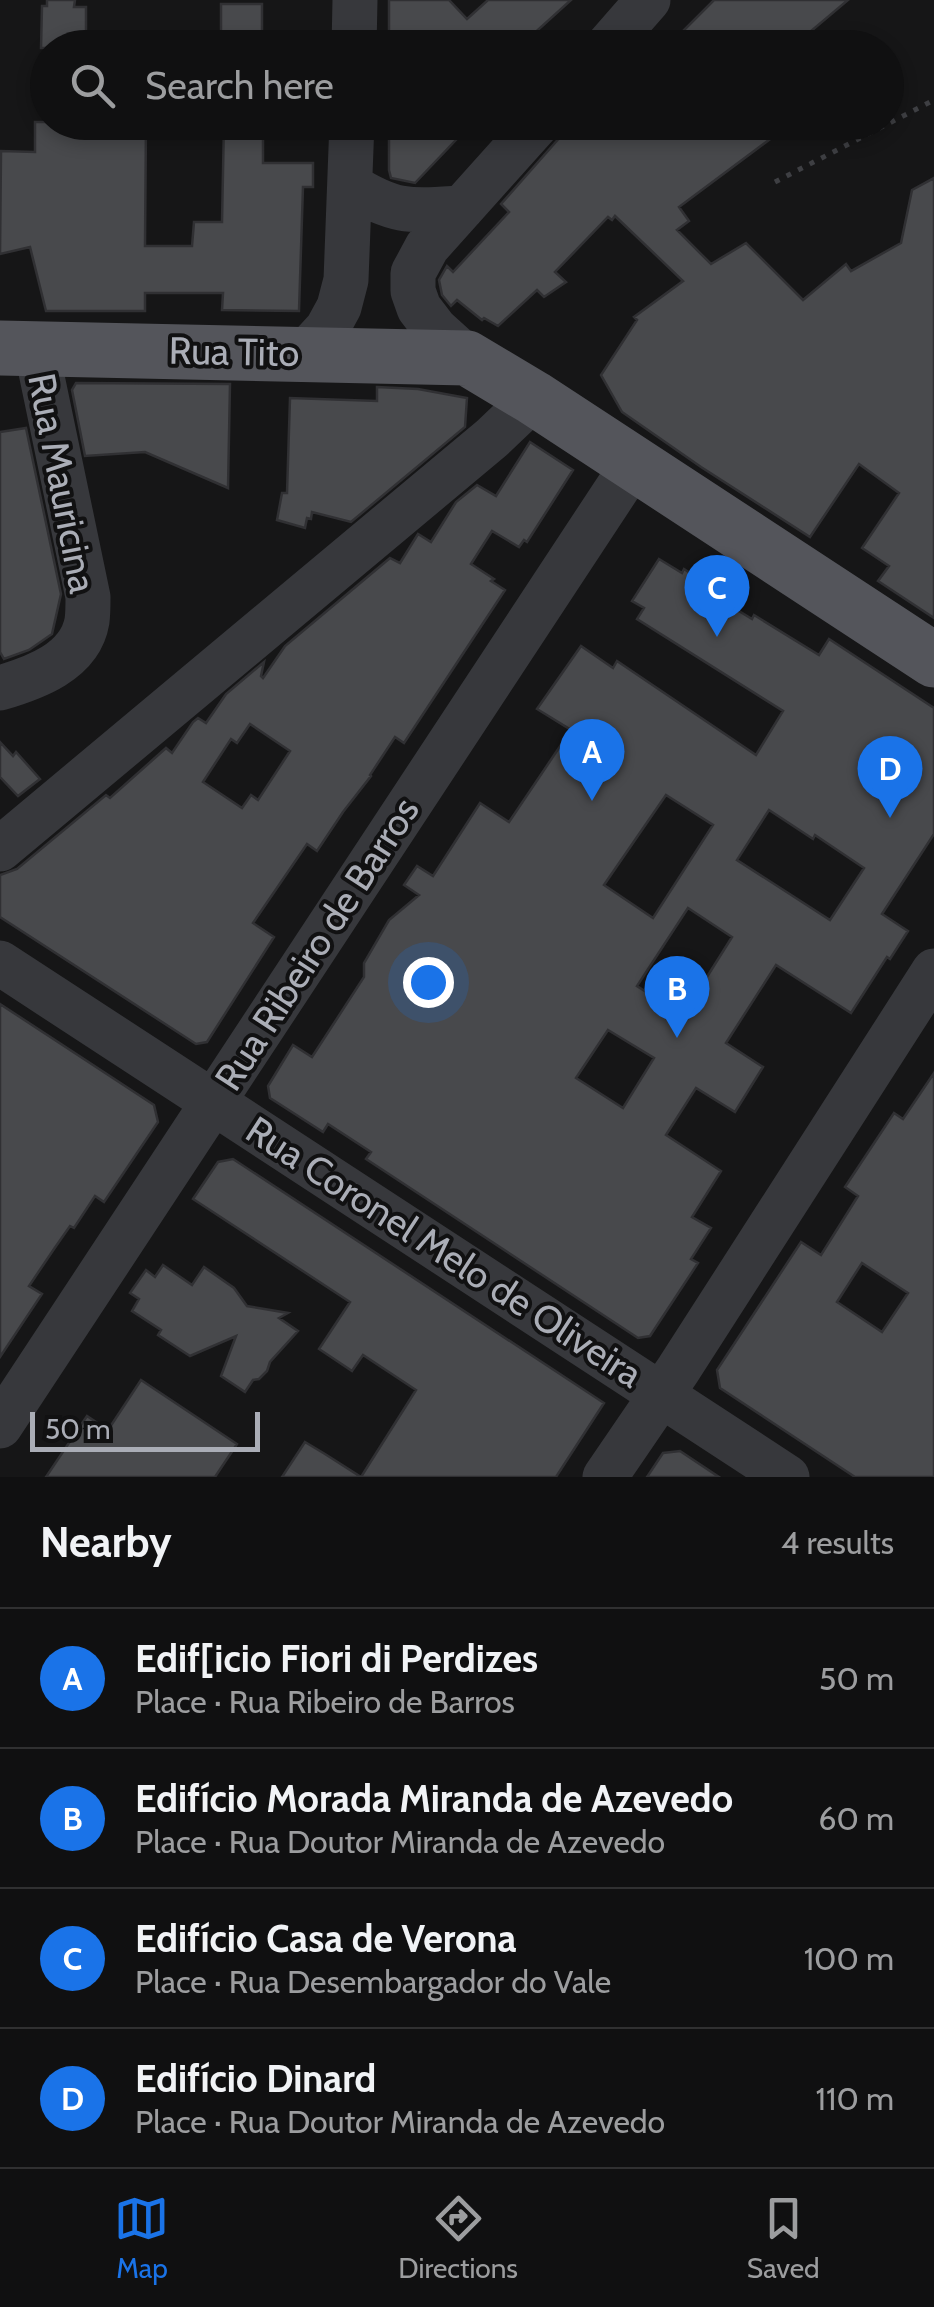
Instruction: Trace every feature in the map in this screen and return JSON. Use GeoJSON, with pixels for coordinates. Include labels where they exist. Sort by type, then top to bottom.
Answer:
{"type":"FeatureCollection","features":[{"type":"Feature","properties":{"kind":"main road","name":"Rua Tito"},"geometry":{"type":"LineString","coordinates":[[18,348],[467,358]]}},
{"type":"Feature","properties":{"kind":"main road"},"geometry":{"type":"LineString","coordinates":[[467,358],[934,660]]}},
{"type":"Feature","properties":{"kind":"street"},"geometry":{"type":"LineString","coordinates":[[354,30],[355,0]]}},
{"type":"Feature","properties":{"kind":"street"},"geometry":{"type":"LineString","coordinates":[[622,30],[648,0]]}},
{"type":"Feature","properties":{"kind":"street"},"geometry":{"type":"LineString","coordinates":[[304,353],[339,308],[346,280],[351,140]]}},
{"type":"Feature","properties":{"kind":"street"},"geometry":{"type":"LineString","coordinates":[[467,358],[435,329],[419,308],[412,291],[413,273],[426,247],[523,140]]}},
{"type":"Feature","properties":{"kind":"street"},"geometry":{"type":"LineString","coordinates":[[350,186],[398,209],[462,208]]}},
{"type":"Feature","properties":{"kind":"street","name":"Rua Mauricina"},"geometry":{"type":"LineString","coordinates":[[0,688],[30,679],[60,662],[77,646],[87,625],[88,597],[18,348]]}},
{"type":"Feature","properties":{"kind":"street"},"geometry":{"type":"LineString","coordinates":[[0,848],[478,450],[534,398]]}},
{"type":"Feature","properties":{"kind":"street","name":"Rua Ribeiro de Barros"},"geometry":{"type":"LineString","coordinates":[[0,1426],[634,463]]}},
{"type":"Feature","properties":{"kind":"street","name":"Rua Coronel Melo de Oliveira"},"geometry":{"type":"LineString","coordinates":[[0,963],[787,1477]]}},
{"type":"Feature","properties":{"kind":"street"},"geometry":{"type":"LineString","coordinates":[[605,1477],[934,970]]}},
{"type":"Feature","properties":{"kind":"path"},"geometry":{"type":"LineString","coordinates":[[904,116],[934,100]]}},
{"type":"Feature","properties":{"kind":"path"},"geometry":{"type":"LineString","coordinates":[[776,182],[857,140]]}},
{"type":"Feature","properties":{"kind":"building"},"geometry":{"type":"Polygon","coordinates":[[[47,0],[75,0],[74,7],[86,7],[86,30],[41,30],[42,6],[47,6],[47,0]]]}},
{"type":"Feature","properties":{"kind":"building"},"geometry":{"type":"Polygon","coordinates":[[[389,0],[449,0],[467,19],[488,0],[571,0],[538,30],[389,30],[389,0]]]}},
{"type":"Feature","properties":{"kind":"building"},"geometry":{"type":"Polygon","coordinates":[[[714,0],[848,0],[812,30],[684,30],[714,0]]]}},
{"type":"Feature","properties":{"kind":"building"},"geometry":{"type":"Polygon","coordinates":[[[221,4],[262,4],[262,30],[221,30],[221,4]]]}},
{"type":"Feature","properties":{"kind":"building"},"geometry":{"type":"Polygon","coordinates":[[[35,140],[146,140],[145,246],[192,246],[194,222],[222,222],[224,140],[263,140],[263,163],[313,163],[313,187],[303,187],[299,311],[222,310],[223,293],[145,293],[145,311],[46,311],[30,247],[0,254],[1,151],[35,152],[35,140]]]}},
{"type":"Feature","properties":{"kind":"building"},"geometry":{"type":"Polygon","coordinates":[[[389,140],[456,140],[415,183],[391,178],[389,140]]]}},
{"type":"Feature","properties":{"kind":"building"},"geometry":{"type":"Polygon","coordinates":[[[558,140],[769,140],[679,207],[689,221],[677,230],[711,264],[746,243],[803,300],[846,264],[851,271],[901,243],[912,190],[934,178],[934,618],[878,581],[889,566],[862,548],[899,493],[859,464],[810,537],[622,412],[601,375],[637,320],[634,317],[683,281],[615,216],[612,220],[608,217],[555,272],[566,282],[544,297],[537,290],[498,326],[482,320],[457,300],[451,306],[442,295],[439,280],[447,266],[453,272],[509,212],[501,204],[558,140]]]}},
{"type":"Feature","properties":{"kind":"building"},"geometry":{"type":"Polygon","coordinates":[[[76,383],[230,384],[228,488],[145,452],[85,456],[72,390],[76,383]]]}},
{"type":"Feature","properties":{"kind":"building"},"geometry":{"type":"Polygon","coordinates":[[[377,387],[467,398],[465,427],[351,522],[312,512],[305,528],[277,520],[282,493],[287,493],[290,398],[377,401],[377,387]]]}},
{"type":"Feature","properties":{"kind":"building"},"geometry":{"type":"Polygon","coordinates":[[[26,428],[61,594],[52,634],[29,650],[4,659],[0,652],[0,432],[26,428]]]}},
{"type":"Feature","properties":{"kind":"building"},"geometry":{"type":"Polygon","coordinates":[[[530,442],[573,470],[527,542],[524,540],[519,547],[492,531],[471,564],[505,590],[404,743],[395,737],[317,851],[307,844],[253,923],[274,937],[207,1042],[196,1044],[0,917],[0,875],[17,869],[106,795],[110,798],[166,748],[172,753],[193,722],[198,718],[206,723],[226,694],[264,662],[263,678],[285,646],[390,558],[400,563],[418,534],[431,542],[456,502],[477,485],[496,496],[530,442]],[[250,724],[237,743],[231,739],[203,782],[242,808],[251,795],[258,800],[290,751],[250,724]]]}},
{"type":"Feature","properties":{"kind":"building"},"geometry":{"type":"Polygon","coordinates":[[[659,559],[682,573],[684,569],[716,590],[713,595],[819,655],[829,639],[934,708],[934,834],[882,914],[908,931],[851,1013],[776,965],[726,1043],[763,1067],[735,1112],[696,1088],[666,1135],[721,1171],[692,1217],[711,1228],[691,1259],[698,1263],[650,1336],[638,1338],[366,1159],[371,1152],[328,1124],[323,1132],[270,1098],[268,1086],[293,1045],[312,1057],[364,977],[364,963],[389,920],[419,895],[404,885],[417,866],[433,876],[480,803],[509,822],[571,730],[537,709],[581,646],[613,668],[617,661],[756,755],[783,711],[637,619],[644,608],[632,601],[659,559]],[[666,795],[604,885],[653,918],[713,825],[666,795]],[[769,810],[737,860],[830,920],[864,868],[769,810]],[[688,908],[637,986],[683,1015],[732,937],[688,908]],[[608,1030],[576,1078],[623,1108],[654,1058],[608,1030]]]}},
{"type":"Feature","properties":{"kind":"building"},"geometry":{"type":"Polygon","coordinates":[[[0,742],[13,756],[16,752],[40,779],[18,796],[0,777],[0,742]]]}},
{"type":"Feature","properties":{"kind":"building"},"geometry":{"type":"Polygon","coordinates":[[[0,1004],[154,1105],[158,1122],[104,1202],[95,1196],[29,1286],[42,1294],[0,1357],[0,1004]]]}},
{"type":"Feature","properties":{"kind":"building"},"geometry":{"type":"Polygon","coordinates":[[[934,1073],[934,1477],[855,1477],[720,1388],[717,1370],[801,1242],[821,1255],[858,1196],[845,1187],[894,1113],[903,1119],[934,1073]],[[862,1263],[837,1302],[882,1332],[908,1293],[862,1263]]]}},
{"type":"Feature","properties":{"kind":"building"},"geometry":{"type":"Polygon","coordinates":[[[233,1159],[604,1403],[556,1477],[361,1477],[416,1390],[363,1355],[352,1371],[319,1349],[350,1302],[193,1199],[218,1162],[233,1159]]]}},
{"type":"Feature","properties":{"kind":"building"},"geometry":{"type":"Polygon","coordinates":[[[163,1265],[192,1285],[204,1267],[234,1288],[247,1306],[288,1313],[279,1318],[298,1331],[245,1392],[221,1376],[236,1336],[190,1356],[158,1335],[161,1330],[132,1311],[139,1299],[130,1293],[146,1270],[155,1277],[163,1265]]]}},
{"type":"Feature","properties":{"kind":"building"},"geometry":{"type":"Polygon","coordinates":[[[141,1380],[237,1444],[215,1477],[46,1477],[87,1416],[108,1430],[141,1380]]]}},
{"type":"Feature","properties":{"kind":"building"},"geometry":{"type":"Polygon","coordinates":[[[305,1442],[325,1454],[361,1477],[282,1477],[305,1442]]]}},
{"type":"Feature","properties":{"kind":"building"},"geometry":{"type":"Polygon","coordinates":[[[680,1451],[719,1477],[647,1477],[663,1453],[680,1451]]]}},
{"type":"Feature","properties":{"kind":"place","name":"Edifício Casa de Verona"},"geometry":{"type":"Point","coordinates":[717,637]}},
{"type":"Feature","properties":{"kind":"place","name":"Edif[icio Fiori di Perdizes"},"geometry":{"type":"Point","coordinates":[592,801]}},
{"type":"Feature","properties":{"kind":"place","name":"Edifício Dinard"},"geometry":{"type":"Point","coordinates":[890,818]}},
{"type":"Feature","properties":{"kind":"place","name":"Edifício Morada Miranda de Azevedo"},"geometry":{"type":"Point","coordinates":[677,1038]}}]}
